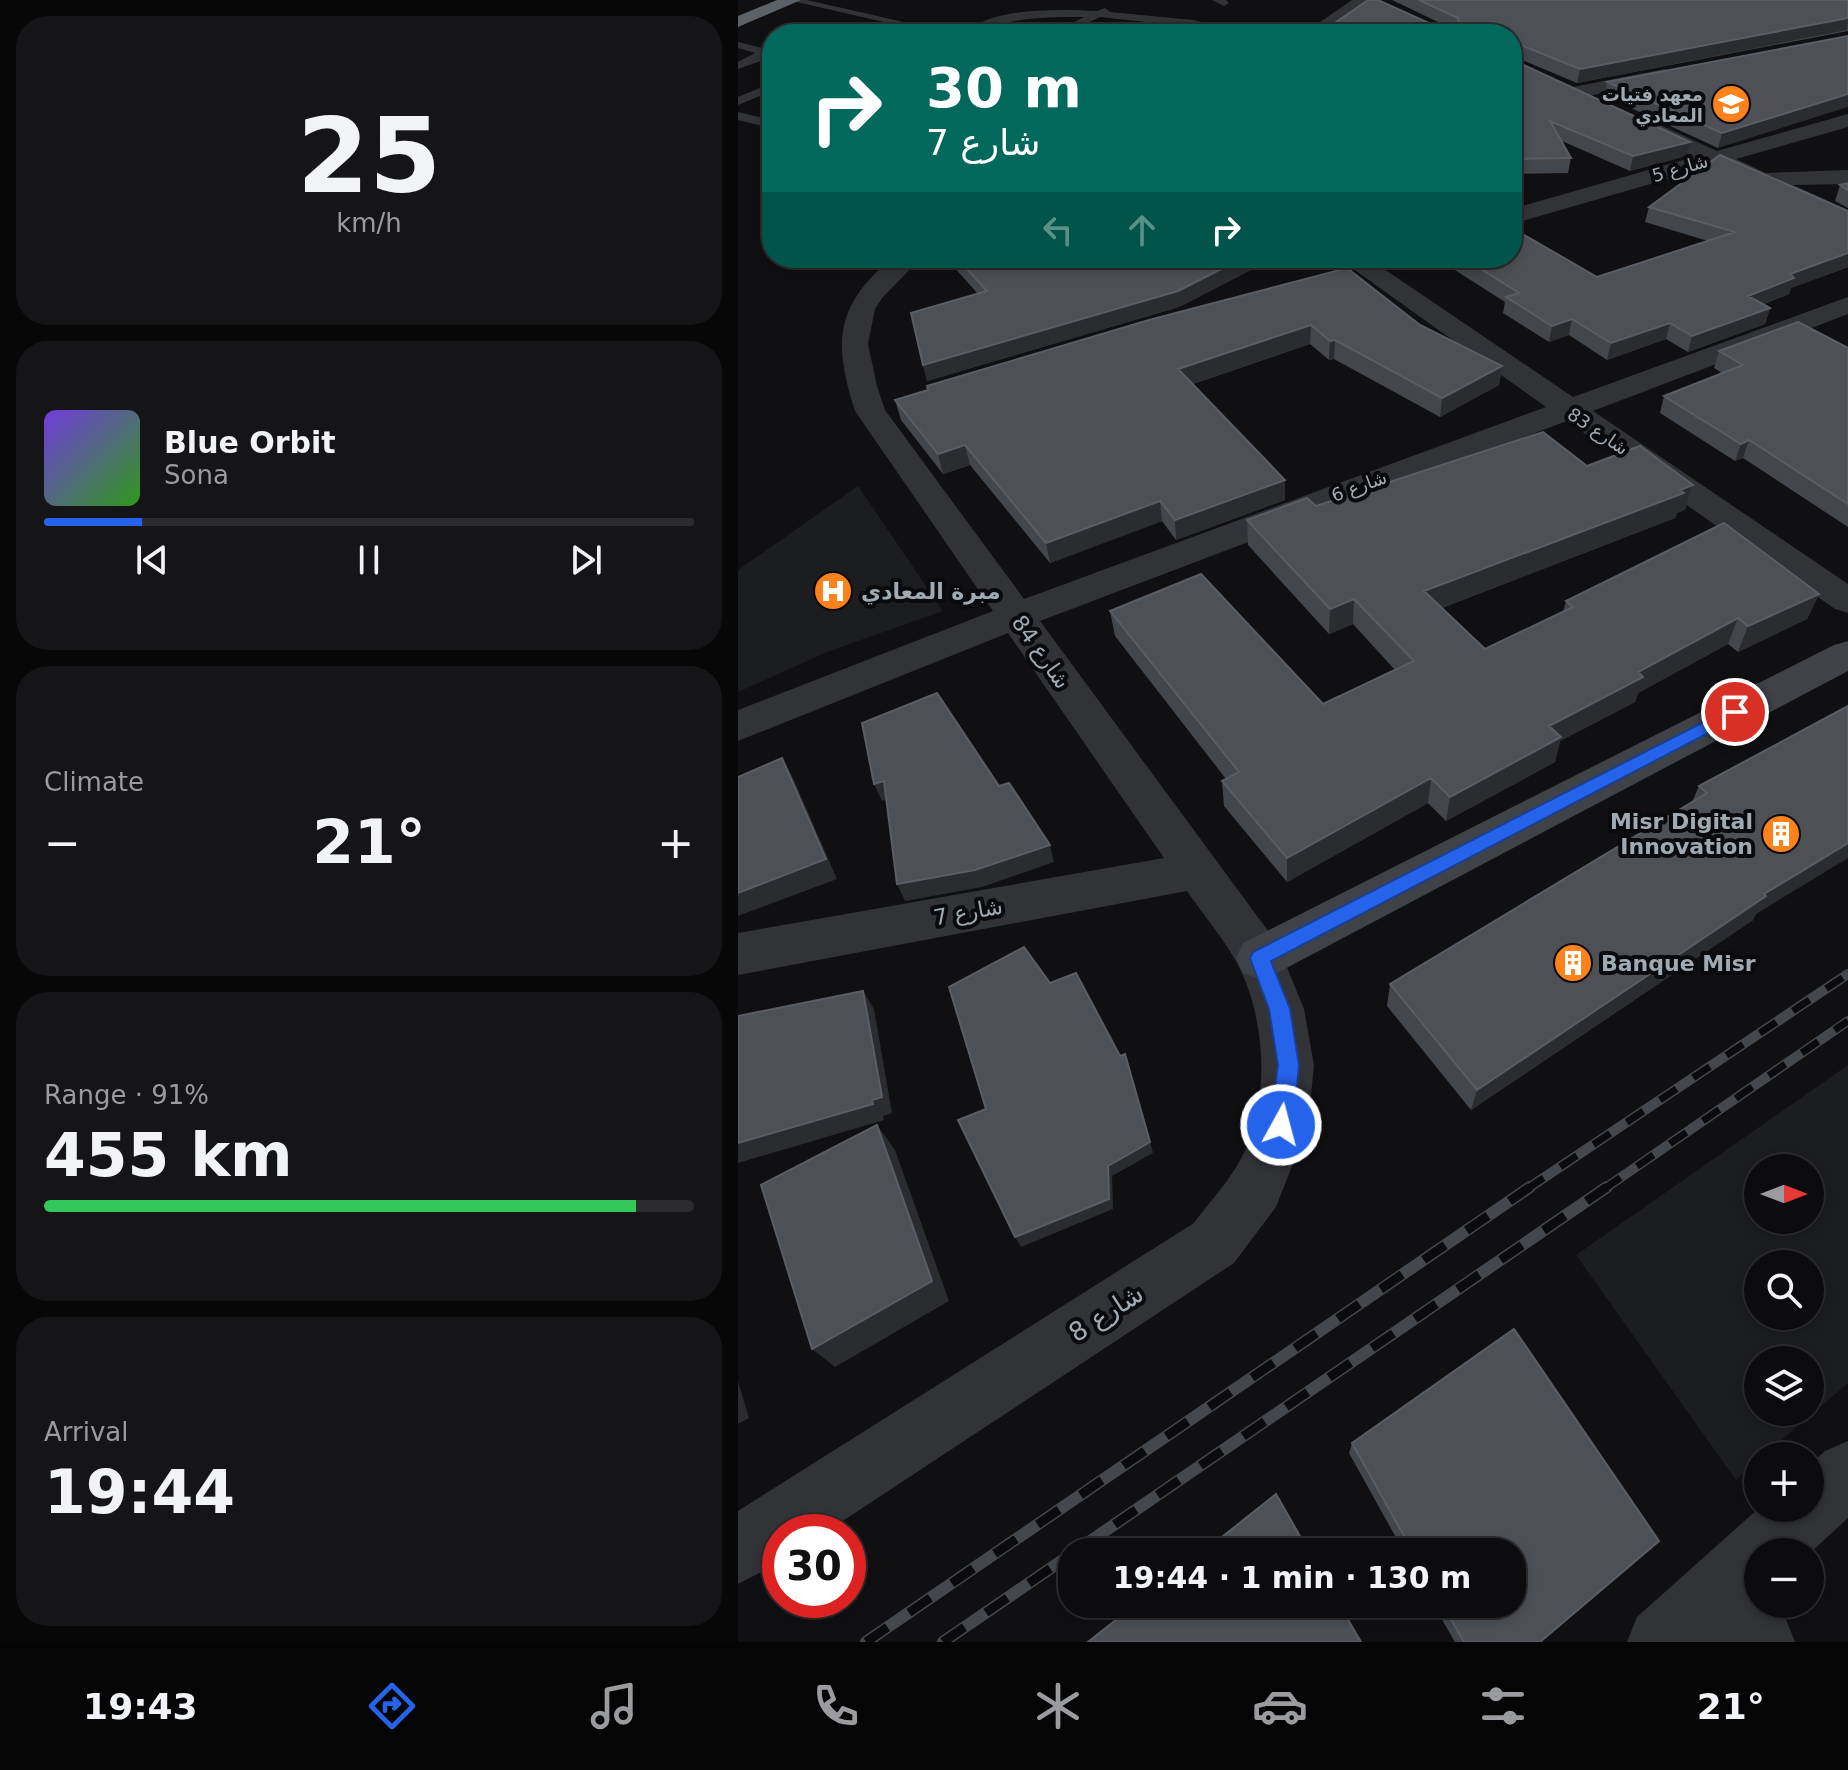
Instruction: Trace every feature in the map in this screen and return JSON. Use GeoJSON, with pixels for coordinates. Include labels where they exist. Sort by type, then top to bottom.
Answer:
{"type":"FeatureCollection","features":[{"type":"Feature","properties":{"kind":"highway"},"geometry":{"type":"LineString","coordinates":[[738,4],[748,0]]}},
{"type":"Feature","properties":{"kind":"highway"},"geometry":{"type":"LineString","coordinates":[[738,22],[793,0]]}},
{"type":"Feature","properties":{"kind":"street"},"geometry":{"type":"LineString","coordinates":[[1327,24],[1364,0]]}},
{"type":"Feature","properties":{"kind":"street"},"geometry":{"type":"LineString","coordinates":[[1573,93],[1680,72]]}},
{"type":"Feature","properties":{"kind":"street"},"geometry":{"type":"LineString","coordinates":[[1551,83],[1848,219]]}},
{"type":"Feature","properties":{"kind":"street","name":"شارع 5"},"geometry":{"type":"LineString","coordinates":[[1522,214],[1848,120]]}},
{"type":"Feature","properties":{"kind":"street"},"geometry":{"type":"LineString","coordinates":[[1541,185],[1848,177]]}},
{"type":"Feature","properties":{"kind":"street","name":"شارع 84"},"geometry":{"type":"LineString","coordinates":[[895,268],[870,295],[856,321],[852,349],[1016,616],[1260,958]]}},
{"type":"Feature","properties":{"kind":"street","name":"شارع 83"},"geometry":{"type":"LineString","coordinates":[[1360,268],[1848,601]]}},
{"type":"Feature","properties":{"kind":"street","name":"شارع 6"},"geometry":{"type":"LineString","coordinates":[[738,726],[1016,616],[1848,305]]}},
{"type":"Feature","properties":{"kind":"street"},"geometry":{"type":"LineString","coordinates":[[1260,958],[1848,654]]}},
{"type":"Feature","properties":{"kind":"street","name":"شارع 7"},"geometry":{"type":"LineString","coordinates":[[738,954],[1197,871]]}},
{"type":"Feature","properties":{"kind":"street","name":"شارع 8"},"geometry":{"type":"LineString","coordinates":[[738,1550],[1214,1243],[1256,1187],[1281,1125],[1288,1065],[1279,1009],[1260,958]]}},
{"type":"Feature","properties":{"kind":"street"},"geometry":{"type":"LineString","coordinates":[[1824,1495],[1848,1474]]}},
{"type":"Feature","properties":{"kind":"street"},"geometry":{"type":"LineString","coordinates":[[1776,1538],[1794,1522]]}},
{"type":"Feature","properties":{"kind":"street"},"geometry":{"type":"LineString","coordinates":[[1662,1642],[1744,1566]]}},
{"type":"Feature","properties":{"kind":"street"},"geometry":{"type":"LineString","coordinates":[[1756,1618],[1760,1642]]}},
{"type":"Feature","properties":{"kind":"lane"},"geometry":{"type":"LineString","coordinates":[[793,0],[905,24]]}},
{"type":"Feature","properties":{"kind":"lane"},"geometry":{"type":"LineString","coordinates":[[854,2],[922,15]]}},
{"type":"Feature","properties":{"kind":"lane"},"geometry":{"type":"LineString","coordinates":[[1077,24],[1116,6]]}},
{"type":"Feature","properties":{"kind":"lane"},"geometry":{"type":"LineString","coordinates":[[978,24],[1039,9],[1116,6],[1202,24]]}},
{"type":"Feature","properties":{"kind":"lane"},"geometry":{"type":"LineString","coordinates":[[919,24],[936,17]]}},
{"type":"Feature","properties":{"kind":"lane"},"geometry":{"type":"LineString","coordinates":[[1156,24],[1167,18]]}},
{"type":"Feature","properties":{"kind":"lane"},"geometry":{"type":"LineString","coordinates":[[738,45],[762,51],[757,59]]}},
{"type":"Feature","properties":{"kind":"lane"},"geometry":{"type":"LineString","coordinates":[[738,66],[762,60]]}},
{"type":"Feature","properties":{"kind":"lane"},"geometry":{"type":"LineString","coordinates":[[738,101],[762,91]]}},
{"type":"Feature","properties":{"kind":"lane"},"geometry":{"type":"LineString","coordinates":[[738,116],[762,121]]}},
{"type":"Feature","properties":{"kind":"shaded area","name":"مبرة المعادي"},"geometry":{"type":"Polygon","coordinates":[[[858,486],[943,611],[827,652],[738,692],[738,570],[858,486]]]}},
{"type":"Feature","properties":{"kind":"shaded area"},"geometry":{"type":"Polygon","coordinates":[[[1848,1065],[1848,1383],[1824,1404],[1824,1346],[1744,1346],[1744,1426],[1798,1426],[1779,1442],[1744,1442],[1744,1473],[1736,1480],[1576,1255],[1848,1065]]]}},
{"type":"Feature","properties":{"kind":"building"},"geometry":{"type":"Polygon","coordinates":[[[1368,0],[1378,0],[1431,24],[1333,24],[1368,0]]]}},
{"type":"Feature","properties":{"kind":"building"},"geometry":{"type":"Polygon","coordinates":[[[1419,0],[1848,0],[1848,18],[1580,69],[1522,46],[1522,24],[1431,24],[1459,23],[1458,18],[1419,0]]]}},
{"type":"Feature","properties":{"kind":"building","name":"معهد فتيات المعادي"},"geometry":{"type":"Polygon","coordinates":[[[1848,36],[1848,94],[1722,133],[1607,82],[1848,36]]]}},
{"type":"Feature","properties":{"kind":"building"},"geometry":{"type":"Polygon","coordinates":[[[1522,64],[1690,142],[1633,156],[1550,121],[1571,158],[1522,159],[1522,64]]]}},
{"type":"Feature","properties":{"kind":"building"},"geometry":{"type":"Polygon","coordinates":[[[1720,155],[1848,211],[1848,253],[1790,274],[1794,278],[1748,296],[1770,308],[1692,336],[1670,323],[1611,343],[1572,319],[1552,326],[1506,297],[1519,293],[1479,268],[1522,268],[1522,234],[1597,277],[1735,232],[1649,207],[1720,155]]]}},
{"type":"Feature","properties":{"kind":"building"},"geometry":{"type":"Polygon","coordinates":[[[966,268],[1223,268],[1178,291],[923,365],[911,313],[987,291],[966,268]]]}},
{"type":"Feature","properties":{"kind":"building"},"geometry":{"type":"Polygon","coordinates":[[[1347,268],[1420,325],[1502,366],[1442,398],[1335,340],[1330,341],[1311,325],[1178,369],[1285,480],[1175,520],[1160,501],[1046,543],[965,445],[938,454],[895,400],[928,390],[927,386],[1149,320],[1347,268]]]}},
{"type":"Feature","properties":{"kind":"building"},"geometry":{"type":"Polygon","coordinates":[[[1798,322],[1848,348],[1848,504],[1749,440],[1741,444],[1664,396],[1743,365],[1719,351],[1798,322]]]}},
{"type":"Feature","properties":{"kind":"building"},"geometry":{"type":"Polygon","coordinates":[[[1543,432],[1587,466],[1640,446],[1693,485],[1680,490],[1684,493],[1424,591],[1485,649],[1573,607],[1566,601],[1724,523],[1819,594],[1748,626],[1738,618],[1638,672],[1643,677],[1549,726],[1561,737],[1450,797],[1431,778],[1287,858],[1222,781],[1239,772],[1110,611],[1201,574],[1323,704],[1414,661],[1354,599],[1330,609],[1247,520],[1307,498],[1316,506],[1543,432]]]}},
{"type":"Feature","properties":{"kind":"building"},"geometry":{"type":"Polygon","coordinates":[[[937,693],[999,786],[1009,783],[1050,845],[975,870],[897,884],[884,781],[874,784],[862,723],[937,693]]]}},
{"type":"Feature","properties":{"kind":"building"},"geometry":{"type":"Polygon","coordinates":[[[1848,706],[1848,843],[1764,894],[1766,896],[1477,1090],[1390,984],[1707,793],[1699,786],[1848,706]]]}},
{"type":"Feature","properties":{"kind":"building"},"geometry":{"type":"Polygon","coordinates":[[[782,758],[826,859],[738,893],[738,777],[782,758]]]}},
{"type":"Feature","properties":{"kind":"building"},"geometry":{"type":"Polygon","coordinates":[[[1024,947],[1050,983],[1076,973],[1120,1056],[1125,1054],[1150,1142],[1108,1166],[1109,1199],[1015,1237],[958,1120],[986,1109],[949,987],[1024,947]]]}},
{"type":"Feature","properties":{"kind":"building"},"geometry":{"type":"Polygon","coordinates":[[[863,991],[882,1097],[872,1100],[873,1104],[738,1143],[738,1016],[863,991]]]}},
{"type":"Feature","properties":{"kind":"building"},"geometry":{"type":"Polygon","coordinates":[[[877,1125],[932,1281],[812,1349],[761,1185],[877,1125]]]}},
{"type":"Feature","properties":{"kind":"building"},"geometry":{"type":"Polygon","coordinates":[[[1514,1329],[1659,1541],[1540,1642],[1464,1642],[1450,1618],[1526,1618],[1526,1538],[1405,1538],[1352,1443],[1514,1329]]]}},
{"type":"Feature","properties":{"kind":"building"},"geometry":{"type":"Polygon","coordinates":[[[1276,1494],[1301,1538],[1221,1538],[1276,1494]]]}},
{"type":"Feature","properties":{"kind":"building"},"geometry":{"type":"Polygon","coordinates":[[[1118,1618],[1347,1618],[1361,1642],[1088,1642],[1118,1618]]]}},
{"type":"Feature","properties":{"kind":"railway"},"geometry":{"type":"LineString","coordinates":[[1527,1189],[1848,974]]}},
{"type":"Feature","properties":{"kind":"railway"},"geometry":{"type":"LineString","coordinates":[[1604,1189],[1848,1021]]}},
{"type":"Feature","properties":{"kind":"railway"},"geometry":{"type":"LineString","coordinates":[[866,1642],[1530,1187]]}},
{"type":"Feature","properties":{"kind":"railway"},"geometry":{"type":"LineString","coordinates":[[943,1642],[1607,1187]]}},
{"type":"Feature","properties":{"kind":"place","name":"معهد فتيات المعادي"},"geometry":{"type":"Point","coordinates":[1731,104]}},
{"type":"Feature","properties":{"kind":"place","name":"مبرة المعادي"},"geometry":{"type":"Point","coordinates":[833,591]}},
{"type":"Feature","properties":{"kind":"place","name":"Misr Digital Innovation"},"geometry":{"type":"Point","coordinates":[1781,834]}},
{"type":"Feature","properties":{"kind":"place","name":"Banque Misr"},"geometry":{"type":"Point","coordinates":[1573,963]}},
{"type":"Feature","properties":{"kind":"route"},"geometry":{"type":"LineString","coordinates":[[1281,1125],[1288,1065],[1279,1009],[1260,958],[1735,712]]}}]}
